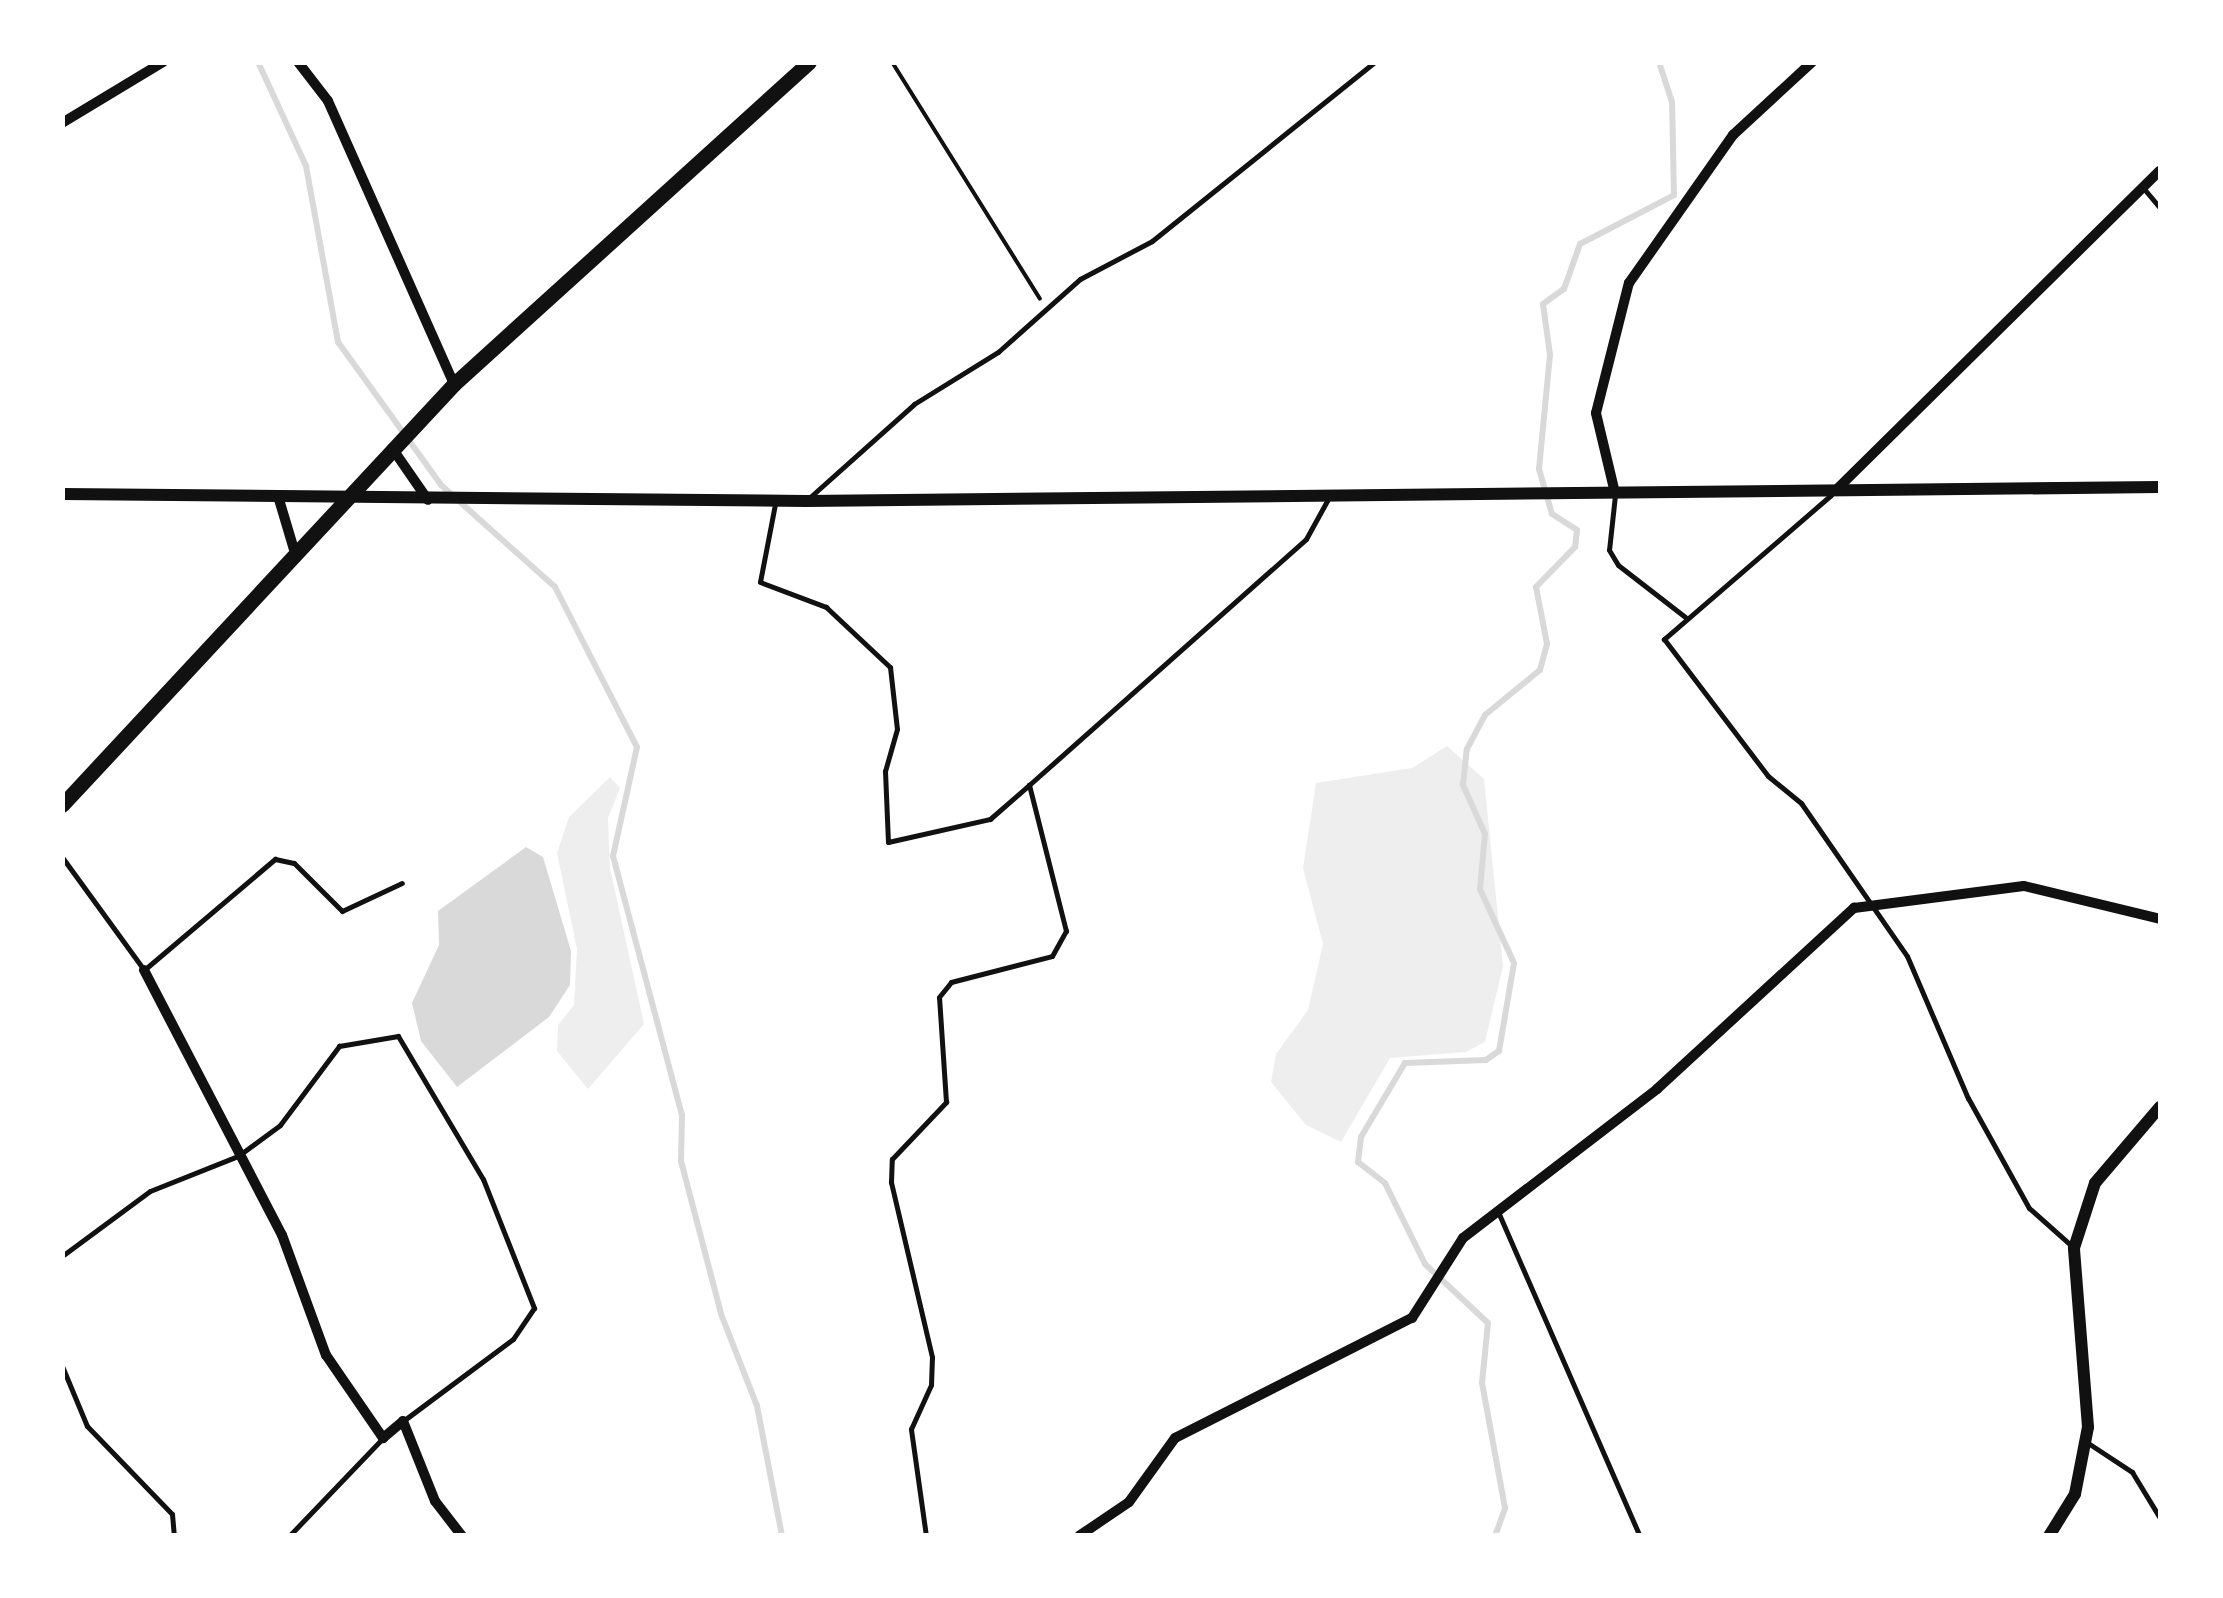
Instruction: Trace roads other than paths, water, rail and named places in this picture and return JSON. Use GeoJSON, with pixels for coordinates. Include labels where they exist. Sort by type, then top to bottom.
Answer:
{"type":"FeatureCollection","features":[{"type":"Feature","properties":{"kind":"main road"},"geometry":{"type":"LineString","coordinates":[[62,805],[454,384],[810,62]]}},
{"type":"Feature","properties":{"kind":"street"},"geometry":{"type":"LineString","coordinates":[[62,123],[163,62]]}},
{"type":"Feature","properties":{"kind":"street"},"geometry":{"type":"LineString","coordinates":[[298,62],[328,101],[454,384]]}},
{"type":"Feature","properties":{"kind":"street"},"geometry":{"type":"LineString","coordinates":[[1615,493],[1596,412],[1629,283],[1733,135],[1812,62]]}},
{"type":"Feature","properties":{"kind":"street"},"geometry":{"type":"LineString","coordinates":[[1838,490],[2146,190],[2160,170]]}},
{"type":"Feature","properties":{"kind":"street"},"geometry":{"type":"LineString","coordinates":[[395,444],[435,500]]}},
{"type":"Feature","properties":{"kind":"street"},"geometry":{"type":"LineString","coordinates":[[62,494],[806,501],[2160,487]]}},
{"type":"Feature","properties":{"kind":"street"},"geometry":{"type":"LineString","coordinates":[[278,496],[296,553]]}},
{"type":"Feature","properties":{"kind":"street"},"geometry":{"type":"LineString","coordinates":[[1079,1536],[1129,1502],[1175,1438],[1412,1318],[1448,1264],[1498,1208],[1657,1089],[1866,904],[2024,886],[2160,919]]}},
{"type":"Feature","properties":{"kind":"street"},"geometry":{"type":"LineString","coordinates":[[144,970],[282,1235],[326,1355],[383,1438],[403,1421],[435,1501],[462,1536]]}},
{"type":"Feature","properties":{"kind":"street"},"geometry":{"type":"LineString","coordinates":[[2049,1536],[2074,1494],[2085,1442],[2074,1248],[2095,1183],[2160,1107]]}},
{"type":"Feature","properties":{"kind":"lane"},"geometry":{"type":"LineString","coordinates":[[806,501],[914,404],[998,352],[1046,308],[1152,241],[1375,62]]}},
{"type":"Feature","properties":{"kind":"lane"},"geometry":{"type":"LineString","coordinates":[[2146,190],[2160,208]]}},
{"type":"Feature","properties":{"kind":"lane"},"geometry":{"type":"LineString","coordinates":[[1838,490],[1664,639],[1768,776],[1802,803],[1866,904],[1908,956],[1968,1098],[2029,1208],[2074,1248]]}},
{"type":"Feature","properties":{"kind":"lane"},"geometry":{"type":"LineString","coordinates":[[1615,493],[1610,550],[1618,565],[1684,618]]}},
{"type":"Feature","properties":{"kind":"lane"},"geometry":{"type":"LineString","coordinates":[[775,501],[760,582],[826,607],[890,667],[897,729],[885,771],[888,842],[990,819],[1306,539],[1329,498]]}},
{"type":"Feature","properties":{"kind":"lane"},"geometry":{"type":"LineString","coordinates":[[926,1536],[911,1429],[931,1385],[932,1357],[900,1249],[892,1159],[946,1102],[940,996],[950,982],[1052,956],[1066,930],[1029,785]]}},
{"type":"Feature","properties":{"kind":"lane"},"geometry":{"type":"LineString","coordinates":[[62,857],[144,970],[276,859],[294,863],[342,910],[402,883]]}},
{"type":"Feature","properties":{"kind":"lane"},"geometry":{"type":"LineString","coordinates":[[62,1256],[150,1190],[238,1156],[280,1126],[319,1061],[339,1046],[398,1036],[407,1044],[422,1089],[483,1179],[534,1308],[513,1340],[403,1421]]}},
{"type":"Feature","properties":{"kind":"lane"},"geometry":{"type":"LineString","coordinates":[[1498,1208],[1640,1536]]}},
{"type":"Feature","properties":{"kind":"lane"},"geometry":{"type":"LineString","coordinates":[[62,1366],[87,1426],[172,1514],[174,1536]]}},
{"type":"Feature","properties":{"kind":"lane"},"geometry":{"type":"LineString","coordinates":[[289,1536],[383,1438]]}},
{"type":"Feature","properties":{"kind":"lane"},"geometry":{"type":"LineString","coordinates":[[2085,1442],[2132,1472],[2160,1518]]}},
{"type":"Feature","properties":{"kind":"waterway"},"geometry":{"type":"LineString","coordinates":[[258,62],[306,166],[338,342],[441,485],[555,587],[637,747],[613,856],[682,1115],[681,1161],[721,1314],[757,1406],[782,1536]]}},
{"type":"Feature","properties":{"kind":"waterway"},"geometry":{"type":"LineString","coordinates":[[1495,1536],[1505,1508],[1482,1383],[1488,1323],[1425,1264],[1385,1183],[1358,1162],[1361,1137],[1405,1063],[1486,1060],[1499,1051],[1514,963],[1480,889],[1485,834],[1463,785],[1467,749],[1485,715],[1540,670],[1547,644],[1536,587],[1575,547],[1577,530],[1552,514],[1539,469],[1550,355],[1543,304],[1564,289],[1580,244],[1674,195],[1672,102],[1659,62]]}}]}
